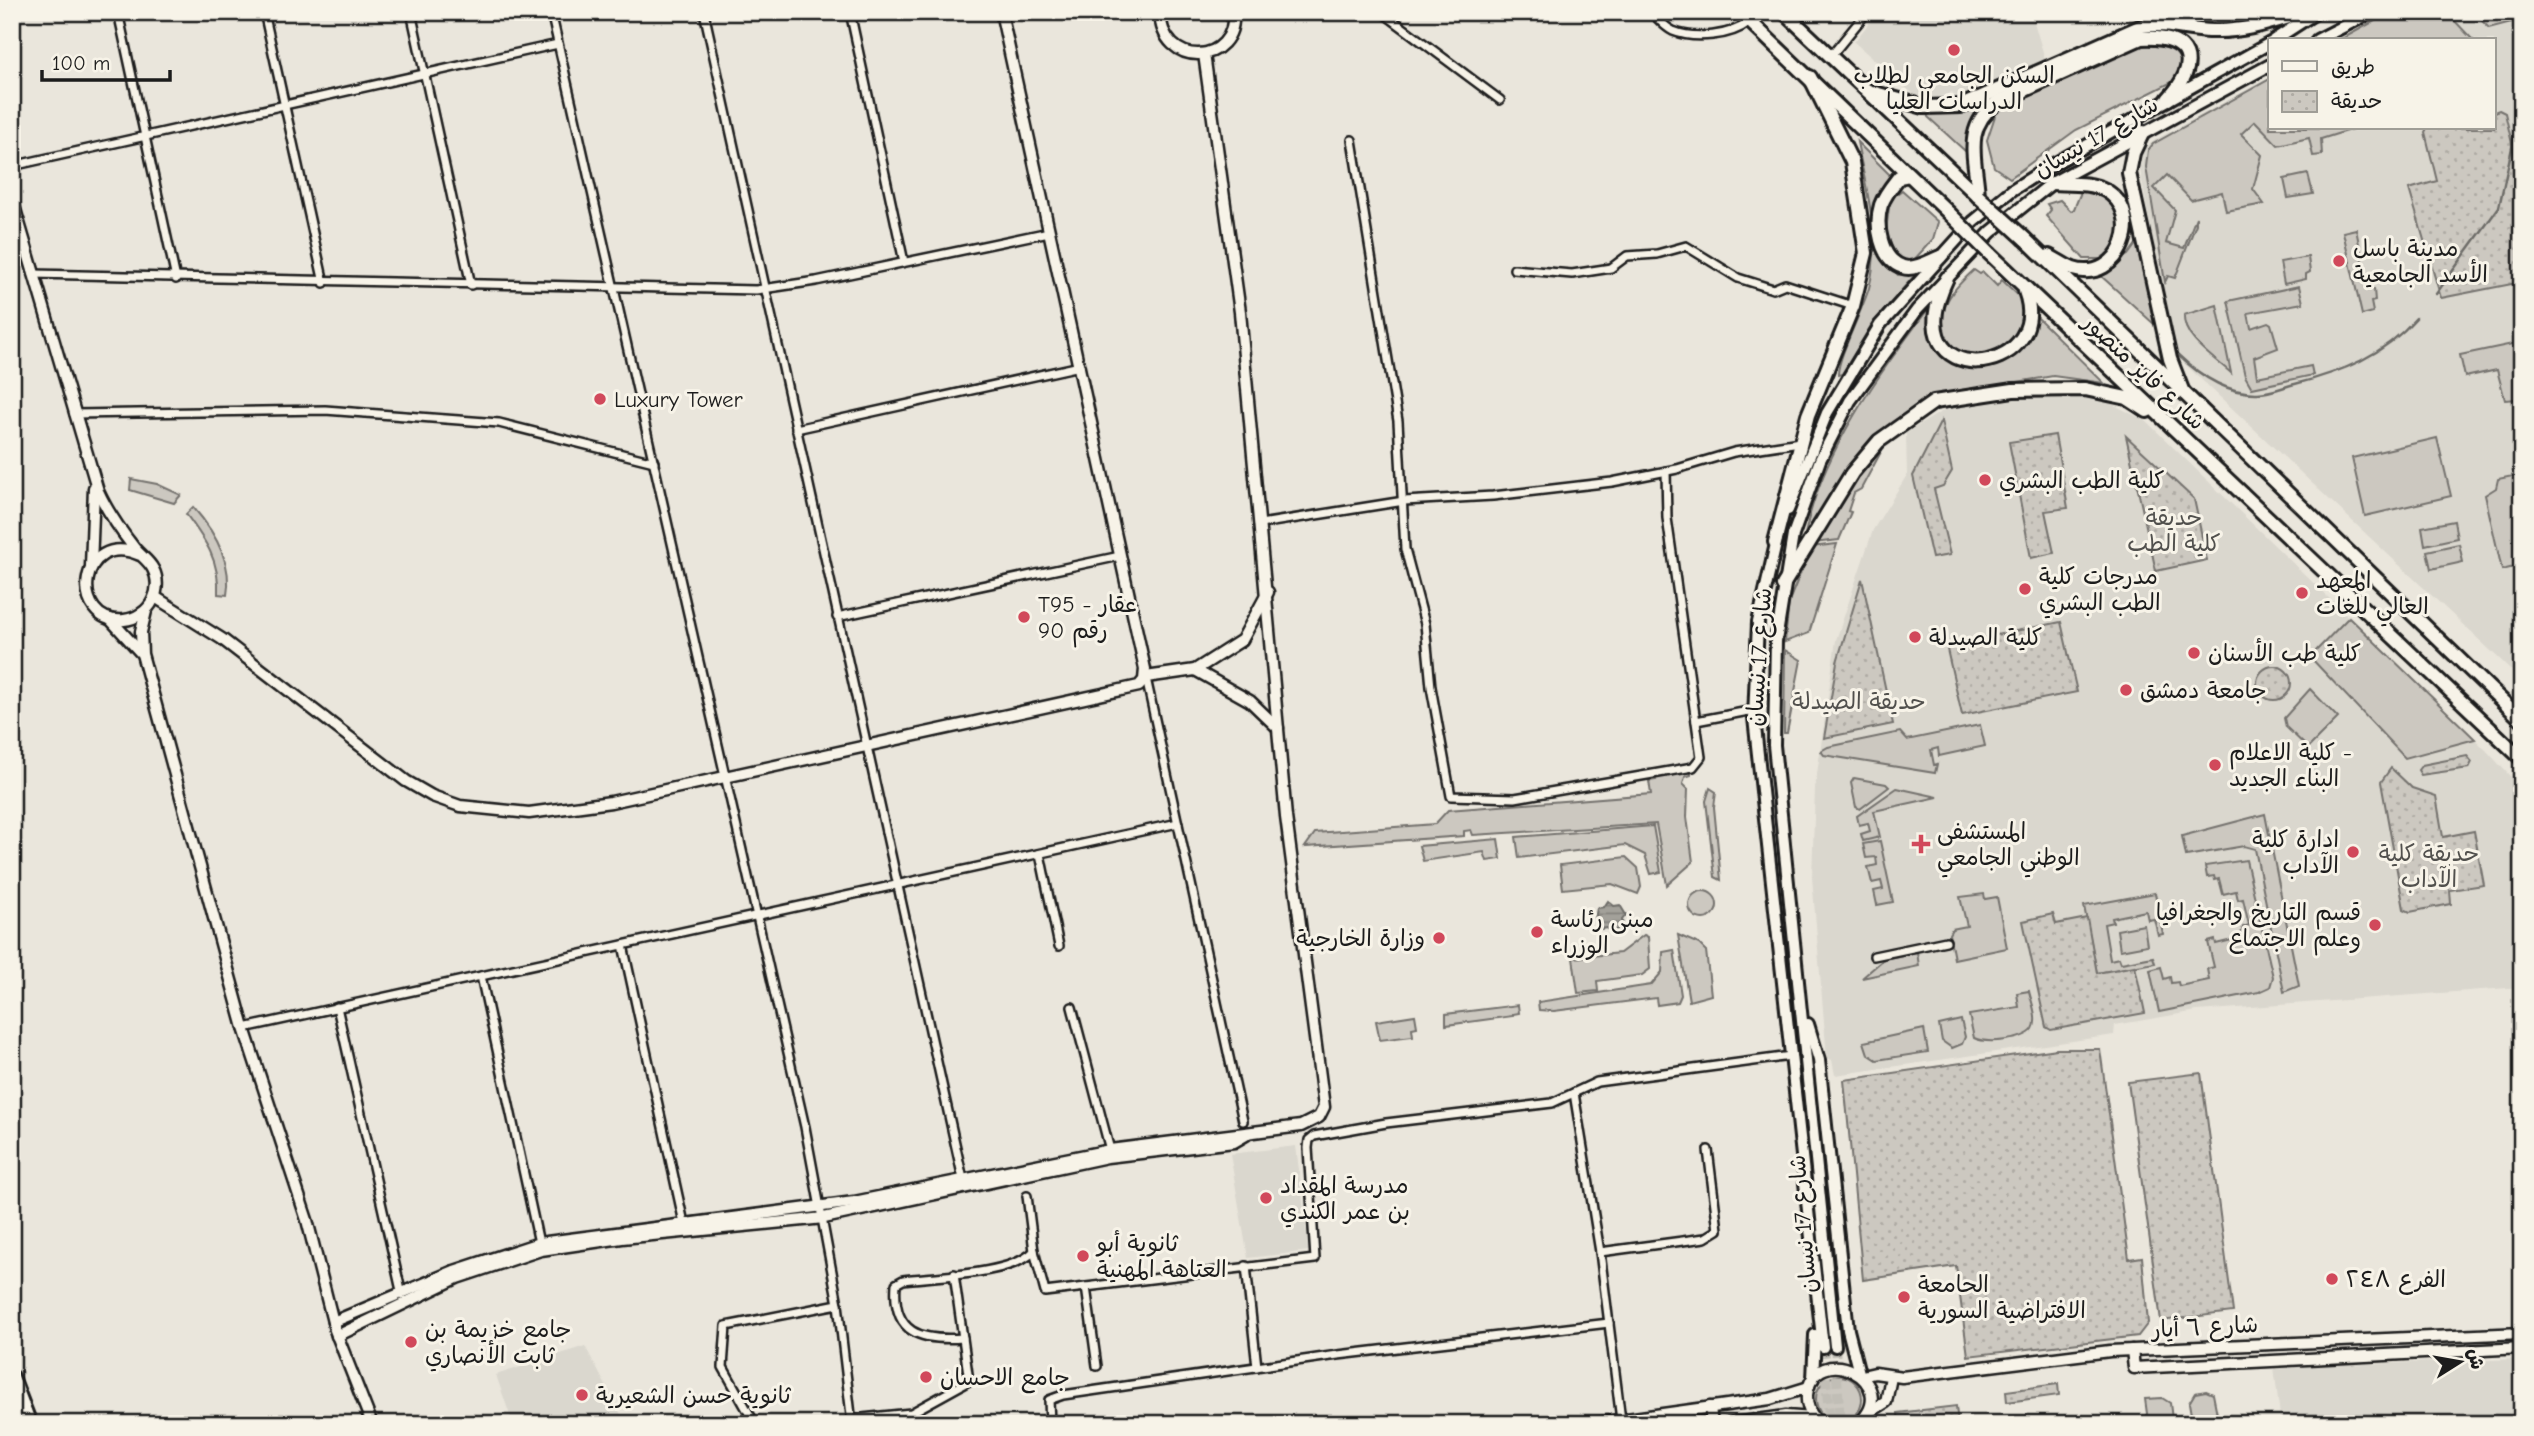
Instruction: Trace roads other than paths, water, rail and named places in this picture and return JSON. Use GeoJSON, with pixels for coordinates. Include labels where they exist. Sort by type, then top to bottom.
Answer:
{"type":"FeatureCollection","features":[{"type":"Feature","properties":{"kind":"highway","name":"شارع فايز منصور"},"geometry":{"type":"LineString","coordinates":[[1784,12],[2025,239],[2522,720]]}},
{"type":"Feature","properties":{"kind":"highway"},"geometry":{"type":"LineString","coordinates":[[1868,91],[1924,107],[1961,106],[2142,26],[2166,24],[2228,31],[2254,28],[2305,12]]}},
{"type":"Feature","properties":{"kind":"highway","name":"شارع فايز منصور"},"geometry":{"type":"LineString","coordinates":[[1745,17],[1810,77],[2023,287],[2521,759]]}},
{"type":"Feature","properties":{"kind":"highway"},"geometry":{"type":"LineString","coordinates":[[1978,196],[1973,135],[1982,114],[1996,103],[2141,38],[2159,37],[2172,40],[2183,47],[2188,57],[2185,79],[2168,99]]}},
{"type":"Feature","properties":{"kind":"highway"},"geometry":{"type":"LineString","coordinates":[[1775,542],[1808,415],[1853,306],[1866,253],[1852,162],[1810,77]]}},
{"type":"Feature","properties":{"kind":"highway"},"geometry":{"type":"LineString","coordinates":[[2143,132],[2133,153],[2130,173],[2170,359],[2184,394]]}},
{"type":"Feature","properties":{"kind":"highway"},"geometry":{"type":"LineString","coordinates":[[1909,175],[1899,177],[1880,207],[1882,246],[1889,257],[1903,267],[1916,267],[1940,257]]}},
{"type":"Feature","properties":{"kind":"highway"},"geometry":{"type":"LineString","coordinates":[[2025,239],[2072,269],[2085,271],[2108,264],[2123,245],[2127,230],[2125,214],[2115,198],[2095,186],[2052,183]]}},
{"type":"Feature","properties":{"kind":"highway"},"geometry":{"type":"LineString","coordinates":[[1947,278],[1936,301],[1937,335],[1941,346],[1951,356],[1971,363],[1996,359],[2018,340],[2028,323],[2029,304],[2023,287]]}},
{"type":"Feature","properties":{"kind":"highway"},"geometry":{"type":"LineString","coordinates":[[1783,585],[1852,472],[1879,442],[1934,402],[2013,390],[2085,389],[2127,398],[2171,426]]}},
{"type":"Feature","properties":{"kind":"highway"},"geometry":{"type":"LineString","coordinates":[[12,1377],[30,1424]]}},
{"type":"Feature","properties":{"kind":"highway"},"geometry":{"type":"LineString","coordinates":[[12,1410],[16,1424]]}},
{"type":"Feature","properties":{"kind":"main road"},"geometry":{"type":"LineString","coordinates":[[2277,38],[2317,12]]}},
{"type":"Feature","properties":{"kind":"main road"},"geometry":{"type":"LineString","coordinates":[[2321,38],[2372,12]]}},
{"type":"Feature","properties":{"kind":"main road","name":"شارع 17 نيسان"},"geometry":{"type":"LineString","coordinates":[[1823,1347],[1759,784],[1754,710],[1758,622],[1775,542],[1827,413],[1880,325],[1973,222],[2012,190],[2268,44]]}},
{"type":"Feature","properties":{"kind":"main road","name":"شارع 17 نيسان"},"geometry":{"type":"LineString","coordinates":[[1835,1346],[1774,745],[1776,641],[1793,535],[1819,460],[1850,401],[1917,310],[1991,232],[2052,183],[2268,66]]}},
{"type":"Feature","properties":{"kind":"main road"},"geometry":{"type":"LineString","coordinates":[[1803,1013],[1819,1060],[1848,1330],[1860,1375]]}},
{"type":"Feature","properties":{"kind":"main road"},"geometry":{"type":"LineString","coordinates":[[1792,1058],[1789,1085],[1815,1337],[1811,1383]]}},
{"type":"Feature","properties":{"kind":"street"},"geometry":{"type":"LineString","coordinates":[[118,12],[176,279]]}},
{"type":"Feature","properties":{"kind":"street"},"geometry":{"type":"LineString","coordinates":[[264,12],[324,283]]}},
{"type":"Feature","properties":{"kind":"street"},"geometry":{"type":"LineString","coordinates":[[411,12],[471,285]]}},
{"type":"Feature","properties":{"kind":"street"},"geometry":{"type":"LineString","coordinates":[[551,12],[727,778],[824,1218],[838,1304],[852,1422],[911,1413],[970,1381],[954,1274]]}},
{"type":"Feature","properties":{"kind":"street"},"geometry":{"type":"LineString","coordinates":[[704,12],[963,1179]]}},
{"type":"Feature","properties":{"kind":"street"},"geometry":{"type":"LineString","coordinates":[[850,12],[904,262]]}},
{"type":"Feature","properties":{"kind":"street"},"geometry":{"type":"LineString","coordinates":[[1001,12],[1243,1121]]}},
{"type":"Feature","properties":{"kind":"street"},"geometry":{"type":"LineString","coordinates":[[1160,12],[1160,24],[1171,44],[1192,55],[1204,54],[1224,43],[1231,33],[1233,12]]}},
{"type":"Feature","properties":{"kind":"street"},"geometry":{"type":"LineString","coordinates":[[1382,12],[1500,100]]}},
{"type":"Feature","properties":{"kind":"street"},"geometry":{"type":"LineString","coordinates":[[1651,12],[1668,28],[1683,34],[1734,32],[1745,17]]}},
{"type":"Feature","properties":{"kind":"street"},"geometry":{"type":"LineString","coordinates":[[1830,56],[1867,12]]}},
{"type":"Feature","properties":{"kind":"street"},"geometry":{"type":"LineString","coordinates":[[12,166],[558,44]]}},
{"type":"Feature","properties":{"kind":"street"},"geometry":{"type":"LineString","coordinates":[[337,1336],[457,1278],[541,1250],[622,1238],[824,1218],[1107,1157],[1234,1142],[1247,1135],[1311,1122],[1324,1107],[1278,728],[1268,592],[1240,312],[1204,54]]}},
{"type":"Feature","properties":{"kind":"street"},"geometry":{"type":"LineString","coordinates":[[1352,140],[1398,421],[1405,549],[1425,624],[1431,687],[1451,796],[1516,798],[1693,766],[1701,757],[1667,518],[1666,471]]}},
{"type":"Feature","properties":{"kind":"street"},"geometry":{"type":"LineString","coordinates":[[12,199],[94,481],[113,521],[153,569],[156,578],[155,597],[146,611],[141,632],[142,654],[244,1028],[303,1207],[337,1336],[372,1424]]}},
{"type":"Feature","properties":{"kind":"street"},"geometry":{"type":"LineString","coordinates":[[33,274],[324,283],[765,289],[1049,232]]}},
{"type":"Feature","properties":{"kind":"street"},"geometry":{"type":"LineString","coordinates":[[1514,269],[1572,274],[1611,268],[1627,256],[1657,254],[1686,246],[1738,278],[1773,289],[1785,284],[1853,306]]}},
{"type":"Feature","properties":{"kind":"street"},"geometry":{"type":"LineString","coordinates":[[796,429],[1080,366]]}},
{"type":"Feature","properties":{"kind":"street"},"geometry":{"type":"LineString","coordinates":[[74,414],[325,410],[499,423],[654,462]]}},
{"type":"Feature","properties":{"kind":"street"},"geometry":{"type":"LineString","coordinates":[[1260,524],[1404,501],[1493,496],[1612,482],[1666,471],[1734,452],[1800,442]]}},
{"type":"Feature","properties":{"kind":"street"},"geometry":{"type":"LineString","coordinates":[[94,481],[91,566],[86,586],[88,597],[100,614],[110,619],[142,654]]}},
{"type":"Feature","properties":{"kind":"street"},"geometry":{"type":"LineString","coordinates":[[91,566],[108,552],[119,549],[140,555]]}},
{"type":"Feature","properties":{"kind":"street"},"geometry":{"type":"LineString","coordinates":[[837,617],[1120,556]]}},
{"type":"Feature","properties":{"kind":"street"},"geometry":{"type":"LineString","coordinates":[[155,597],[222,639],[406,781],[460,806],[529,813],[566,810],[727,778],[1135,688],[1146,677],[1195,670],[1242,640],[1268,592]]}},
{"type":"Feature","properties":{"kind":"street"},"geometry":{"type":"LineString","coordinates":[[110,619],[129,620],[146,611]]}},
{"type":"Feature","properties":{"kind":"street"},"geometry":{"type":"LineString","coordinates":[[1195,670],[1250,701],[1278,728]]}},
{"type":"Feature","properties":{"kind":"street"},"geometry":{"type":"LineString","coordinates":[[1696,720],[1754,710]]}},
{"type":"Feature","properties":{"kind":"street"},"geometry":{"type":"LineString","coordinates":[[244,1028],[1178,823]]}},
{"type":"Feature","properties":{"kind":"street"},"geometry":{"type":"LineString","coordinates":[[1040,854],[1059,946]]}},
{"type":"Feature","properties":{"kind":"street"},"geometry":{"type":"LineString","coordinates":[[1874,956],[1946,941]]}},
{"type":"Feature","properties":{"kind":"street"},"geometry":{"type":"LineString","coordinates":[[623,945],[684,1223]]}},
{"type":"Feature","properties":{"kind":"street"},"geometry":{"type":"LineString","coordinates":[[481,976],[539,1243]]}},
{"type":"Feature","properties":{"kind":"street"},"geometry":{"type":"LineString","coordinates":[[337,1007],[402,1295]]}},
{"type":"Feature","properties":{"kind":"street"},"geometry":{"type":"LineString","coordinates":[[1072,1007],[1110,1150]]}},
{"type":"Feature","properties":{"kind":"street"},"geometry":{"type":"LineString","coordinates":[[1027,1196],[1034,1251],[1043,1291],[1315,1259],[1308,1148],[1309,1140],[1314,1136],[1387,1123],[1552,1103],[1597,1082],[1792,1058]]}},
{"type":"Feature","properties":{"kind":"street"},"geometry":{"type":"LineString","coordinates":[[1574,1093],[1600,1252],[1621,1420]]}},
{"type":"Feature","properties":{"kind":"street"},"geometry":{"type":"LineString","coordinates":[[333,1322],[475,1263],[539,1243],[821,1206],[1110,1150],[1230,1133],[1247,1135]]}},
{"type":"Feature","properties":{"kind":"street"},"geometry":{"type":"LineString","coordinates":[[1600,1252],[1705,1238],[1718,1230],[1708,1150]]}},
{"type":"Feature","properties":{"kind":"street"},"geometry":{"type":"LineString","coordinates":[[963,1338],[924,1338],[911,1332],[903,1323],[895,1296],[896,1284],[903,1280],[1020,1262],[1034,1251]]}},
{"type":"Feature","properties":{"kind":"street"},"geometry":{"type":"LineString","coordinates":[[1246,1266],[1257,1367]]}},
{"type":"Feature","properties":{"kind":"street"},"geometry":{"type":"LineString","coordinates":[[1086,1287],[1097,1366]]}},
{"type":"Feature","properties":{"kind":"street"},"geometry":{"type":"LineString","coordinates":[[755,1424],[723,1367],[726,1325],[838,1304]]}},
{"type":"Feature","properties":{"kind":"street"},"geometry":{"type":"LineString","coordinates":[[1050,1424],[1048,1405],[1053,1397],[1257,1367],[1609,1324]]}},
{"type":"Feature","properties":{"kind":"street","name":"شارع ٦ أيار"},"geometry":{"type":"LineString","coordinates":[[1811,1383],[1835,1367],[1860,1375],[1875,1373],[1891,1377],[2132,1350],[2522,1333]]}},
{"type":"Feature","properties":{"kind":"street"},"geometry":{"type":"LineString","coordinates":[[2491,1334],[2492,1349]]}},
{"type":"Feature","properties":{"kind":"street"},"geometry":{"type":"LineString","coordinates":[[2357,1339],[2357,1354]]}},
{"type":"Feature","properties":{"kind":"street"},"geometry":{"type":"LineString","coordinates":[[2284,1342],[2285,1358]]}},
{"type":"Feature","properties":{"kind":"street"},"geometry":{"type":"LineString","coordinates":[[2235,1345],[2235,1361]]}},
{"type":"Feature","properties":{"kind":"street","name":"شارع ٦ أيار"},"geometry":{"type":"LineString","coordinates":[[2132,1350],[2134,1368],[2357,1354],[2522,1348]]}},
{"type":"Feature","properties":{"kind":"street"},"geometry":{"type":"LineString","coordinates":[[1860,1375],[1871,1396],[1862,1421]]}},
{"type":"Feature","properties":{"kind":"street"},"geometry":{"type":"LineString","coordinates":[[1862,1421],[1886,1402],[1891,1377]]}},
{"type":"Feature","properties":{"kind":"street"},"geometry":{"type":"LineString","coordinates":[[1591,1424],[1770,1399],[1811,1383]]}},
{"type":"Feature","properties":{"kind":"street"},"geometry":{"type":"LineString","coordinates":[[1811,1383],[1807,1397],[1816,1421]]}},
{"type":"Feature","properties":{"kind":"street"},"geometry":{"type":"LineString","coordinates":[[1710,1407],[1712,1424]]}},
{"type":"Feature","properties":{"kind":"street"},"geometry":{"type":"LineString","coordinates":[[1728,1424],[1786,1416],[1816,1421]]}},
{"type":"Feature","properties":{"kind":"waterway"},"geometry":{"type":"LineString","coordinates":[[2436,294],[2499,207],[2515,134]]}},
{"type":"Feature","properties":{"kind":"waterway"},"geometry":{"type":"LineString","coordinates":[[2177,354],[2194,369],[2224,387],[2263,393],[2329,374],[2361,361],[2390,343],[2416,318]]}},
{"type":"Feature","properties":{"kind":"tunnel"},"geometry":{"type":"LineString","coordinates":[[2327,33],[2353,12]]}},
{"type":"Feature","properties":{"kind":"tunnel"},"geometry":{"type":"LineString","coordinates":[[1835,1346],[1840,1424]]}},
{"type":"Feature","properties":{"kind":"tunnel"},"geometry":{"type":"LineString","coordinates":[[1823,1347],[1830,1424]]}},
{"type":"Feature","properties":{"kind":"place","name":"السكن الجامعي لطلاب الدراسات العليا"},"geometry":{"type":"Point","coordinates":[1954,50]}},
{"type":"Feature","properties":{"kind":"place","name":"مدينة باسل الأسد الجامعية"},"geometry":{"type":"Point","coordinates":[2339,261]}},
{"type":"Feature","properties":{"kind":"place","name":"Luxury Tower"},"geometry":{"type":"Point","coordinates":[600,399]}},
{"type":"Feature","properties":{"kind":"place","name":"كلية الطب البشري"},"geometry":{"type":"Point","coordinates":[1985,480]}},
{"type":"Feature","properties":{"kind":"place","name":"مدرجات كلية الطب البشري"},"geometry":{"type":"Point","coordinates":[2025,589]}},
{"type":"Feature","properties":{"kind":"place","name":"المعهد العالي للغات"},"geometry":{"type":"Point","coordinates":[2302,593]}},
{"type":"Feature","properties":{"kind":"place","name":"T95 - عقار رقم 90"},"geometry":{"type":"Point","coordinates":[1024,617]}},
{"type":"Feature","properties":{"kind":"place","name":"كلية الصيدلة"},"geometry":{"type":"Point","coordinates":[1915,637]}},
{"type":"Feature","properties":{"kind":"place","name":"كلية طب الأسنان"},"geometry":{"type":"Point","coordinates":[2194,653]}},
{"type":"Feature","properties":{"kind":"place","name":"جامعة دمشق"},"geometry":{"type":"Point","coordinates":[2126,690]}},
{"type":"Feature","properties":{"kind":"place","name":"كلية الاعلام - البناء الجديد"},"geometry":{"type":"Point","coordinates":[2215,765]}},
{"type":"Feature","properties":{"kind":"place","name":"المستشفى الوطني الجامعي"},"geometry":{"type":"Point","coordinates":[1921,844]}},
{"type":"Feature","properties":{"kind":"place","name":"ادارة كلية الآداب"},"geometry":{"type":"Point","coordinates":[2353,852]}},
{"type":"Feature","properties":{"kind":"place","name":"قسم التاريخ والجغرافيا وعلم الاجتماع"},"geometry":{"type":"Point","coordinates":[2375,925]}},
{"type":"Feature","properties":{"kind":"place","name":"مبنى رئاسة الوزراء"},"geometry":{"type":"Point","coordinates":[1537,932]}},
{"type":"Feature","properties":{"kind":"place","name":"وزارة الخارجية"},"geometry":{"type":"Point","coordinates":[1439,938]}},
{"type":"Feature","properties":{"kind":"place","name":"مدرسة المقداد بن عمر الكندي"},"geometry":{"type":"Point","coordinates":[1266,1198]}},
{"type":"Feature","properties":{"kind":"place","name":"ثانوية أبو العتاهة المهنية"},"geometry":{"type":"Point","coordinates":[1083,1256]}},
{"type":"Feature","properties":{"kind":"place","name":"الفرع ٢٤٨"},"geometry":{"type":"Point","coordinates":[2332,1279]}},
{"type":"Feature","properties":{"kind":"place","name":"الحامعة الافتراضية السورية"},"geometry":{"type":"Point","coordinates":[1904,1297]}},
{"type":"Feature","properties":{"kind":"place","name":"جامع خزيمة بن ثابت الأنصاري"},"geometry":{"type":"Point","coordinates":[411,1342]}},
{"type":"Feature","properties":{"kind":"place","name":"جامع الاحسان"},"geometry":{"type":"Point","coordinates":[926,1377]}},
{"type":"Feature","properties":{"kind":"place","name":"ثانوية حسن الشعيرية"},"geometry":{"type":"Point","coordinates":[582,1395]}},
{"type":"Feature","properties":{"kind":"park label","name":"حديقة كلية الطب"},"geometry":{"type":"Point","coordinates":[2174,530]}},
{"type":"Feature","properties":{"kind":"park label","name":"حديقة الصيدلة"},"geometry":{"type":"Point","coordinates":[1859,701]}},
{"type":"Feature","properties":{"kind":"park label","name":"حديقة كلية الآداب"},"geometry":{"type":"Point","coordinates":[2429,866]}}]}
